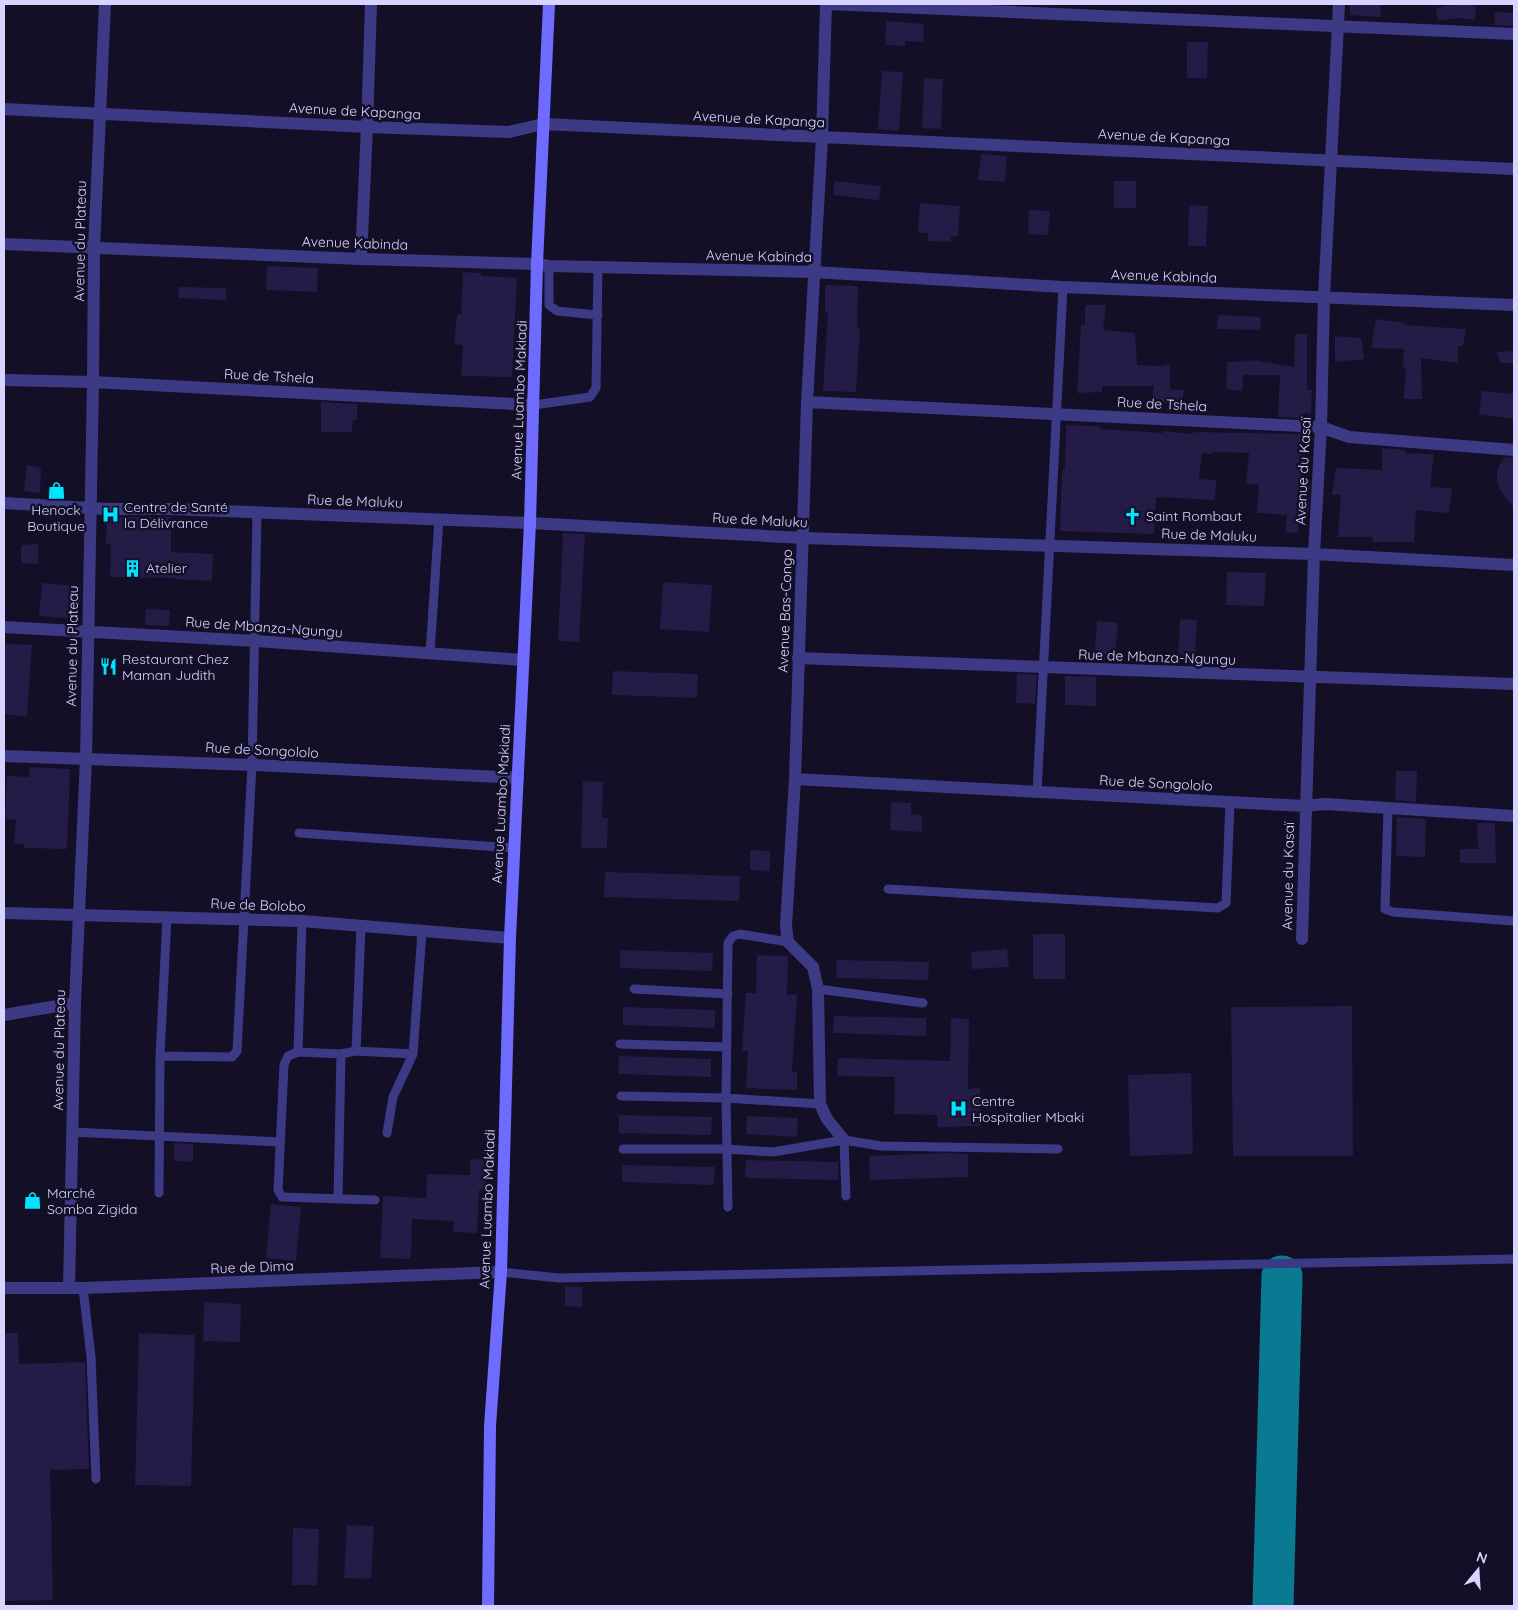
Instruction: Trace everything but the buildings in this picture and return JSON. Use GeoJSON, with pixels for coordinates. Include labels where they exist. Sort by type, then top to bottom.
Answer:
{"type":"FeatureCollection","features":[{"type":"Feature","properties":{"kind":"main road","name":"Avenue Luambo Makiadi"},"geometry":{"type":"LineString","coordinates":[[488,1606],[490,1426],[501,1272],[510,938],[534,404],[543,265],[543,124],[549,4]]}},
{"type":"Feature","properties":{"kind":"street","name":"Avenue du Plateau"},"geometry":{"type":"LineString","coordinates":[[69,1288],[74,1003],[86,758],[94,248],[104,4]]}},
{"type":"Feature","properties":{"kind":"street"},"geometry":{"type":"LineString","coordinates":[[361,259],[371,4]]}},
{"type":"Feature","properties":{"kind":"street"},"geometry":{"type":"LineString","coordinates":[[827,4],[1514,34]]}},
{"type":"Feature","properties":{"kind":"street","name":"Avenue Bas-Congo"},"geometry":{"type":"LineString","coordinates":[[788,942],[786,926],[795,779],[807,402],[822,137],[827,4]]}},
{"type":"Feature","properties":{"kind":"street","name":"Avenue du Kasaï"},"geometry":{"type":"LineString","coordinates":[[1302,940],[1305,806],[1314,554],[1321,427],[1324,296],[1339,4]]}},
{"type":"Feature","properties":{"kind":"street","name":"Avenue de Kapanga"},"geometry":{"type":"LineString","coordinates":[[4,109],[509,132],[543,124],[1514,169]]}},
{"type":"Feature","properties":{"kind":"street","name":"Avenue Kabinda"},"geometry":{"type":"LineString","coordinates":[[4,244],[361,259],[814,272],[1063,287],[1514,305]]}},
{"type":"Feature","properties":{"kind":"street","name":"Rue de Tshela"},"geometry":{"type":"LineString","coordinates":[[4,380],[93,382],[534,404]]}},
{"type":"Feature","properties":{"kind":"street","name":"Rue de Tshela"},"geometry":{"type":"LineString","coordinates":[[807,402],[1321,427],[1349,437],[1514,450]]}},
{"type":"Feature","properties":{"kind":"street","name":"Rue de Maluku"},"geometry":{"type":"LineString","coordinates":[[4,503],[90,508],[171,509],[439,519],[803,538],[1314,554],[1514,565]]}},
{"type":"Feature","properties":{"kind":"street","name":"Rue de Mbanza-Ngungu"},"geometry":{"type":"LineString","coordinates":[[4,627],[256,641],[523,660]]}},
{"type":"Feature","properties":{"kind":"street","name":"Rue de Mbanza-Ngungu"},"geometry":{"type":"LineString","coordinates":[[798,658],[1514,684]]}},
{"type":"Feature","properties":{"kind":"street","name":"Rue de Songololo"},"geometry":{"type":"LineString","coordinates":[[4,756],[252,765],[518,778]]}},
{"type":"Feature","properties":{"kind":"street","name":"Rue de Songololo"},"geometry":{"type":"LineString","coordinates":[[795,779],[1305,806],[1325,804],[1514,816]]}},
{"type":"Feature","properties":{"kind":"street","name":"Rue de Bolobo"},"geometry":{"type":"LineString","coordinates":[[4,913],[302,922],[510,938]]}},
{"type":"Feature","properties":{"kind":"street"},"geometry":{"type":"LineString","coordinates":[[788,942],[813,967],[818,989],[820,1104],[827,1119],[844,1140]]}},
{"type":"Feature","properties":{"kind":"street"},"geometry":{"type":"LineString","coordinates":[[4,1015],[74,1003]]}},
{"type":"Feature","properties":{"kind":"street","name":"Rue de Dima"},"geometry":{"type":"LineString","coordinates":[[4,1288],[83,1288],[501,1272]]}},
{"type":"Feature","properties":{"kind":"lane"},"geometry":{"type":"LineString","coordinates":[[543,265],[549,306],[557,311],[598,315]]}},
{"type":"Feature","properties":{"kind":"lane"},"geometry":{"type":"LineString","coordinates":[[534,404],[590,397],[596,388],[598,267]]}},
{"type":"Feature","properties":{"kind":"lane"},"geometry":{"type":"LineString","coordinates":[[1037,792],[1063,287]]}},
{"type":"Feature","properties":{"kind":"lane"},"geometry":{"type":"LineString","coordinates":[[160,1056],[232,1057],[237,1051],[252,765],[258,513]]}},
{"type":"Feature","properties":{"kind":"lane"},"geometry":{"type":"LineString","coordinates":[[430,653],[439,519]]}},
{"type":"Feature","properties":{"kind":"lane"},"geometry":{"type":"LineString","coordinates":[[888,889],[1218,908],[1226,903],[1230,802]]}},
{"type":"Feature","properties":{"kind":"lane"},"geometry":{"type":"LineString","coordinates":[[1388,808],[1385,909],[1393,912],[1514,921]]}},
{"type":"Feature","properties":{"kind":"lane"},"geometry":{"type":"LineString","coordinates":[[299,833],[514,848]]}},
{"type":"Feature","properties":{"kind":"lane"},"geometry":{"type":"LineString","coordinates":[[160,1194],[160,1056],[167,917]]}},
{"type":"Feature","properties":{"kind":"lane"},"geometry":{"type":"LineString","coordinates":[[298,1052],[302,922]]}},
{"type":"Feature","properties":{"kind":"lane"},"geometry":{"type":"LineString","coordinates":[[356,1051],[361,926]]}},
{"type":"Feature","properties":{"kind":"lane"},"geometry":{"type":"LineString","coordinates":[[387,1133],[393,1097],[413,1054],[422,932]]}},
{"type":"Feature","properties":{"kind":"lane"},"geometry":{"type":"LineString","coordinates":[[728,1207],[726,1098],[728,943],[733,936],[740,934],[788,942]]}},
{"type":"Feature","properties":{"kind":"lane"},"geometry":{"type":"LineString","coordinates":[[634,989],[728,994]]}},
{"type":"Feature","properties":{"kind":"lane"},"geometry":{"type":"LineString","coordinates":[[818,989],[923,1003]]}},
{"type":"Feature","properties":{"kind":"lane"},"geometry":{"type":"LineString","coordinates":[[620,1044],[727,1047]]}},
{"type":"Feature","properties":{"kind":"lane"},"geometry":{"type":"LineString","coordinates":[[375,1200],[282,1197],[278,1190],[284,1066],[288,1056],[298,1052],[341,1054],[356,1051],[413,1054]]}},
{"type":"Feature","properties":{"kind":"lane"},"geometry":{"type":"LineString","coordinates":[[338,1199],[341,1054]]}},
{"type":"Feature","properties":{"kind":"lane"},"geometry":{"type":"LineString","coordinates":[[621,1096],[726,1098],[820,1104]]}},
{"type":"Feature","properties":{"kind":"lane"},"geometry":{"type":"LineString","coordinates":[[73,1132],[280,1142]]}},
{"type":"Feature","properties":{"kind":"lane"},"geometry":{"type":"LineString","coordinates":[[844,1140],[846,1196]]}},
{"type":"Feature","properties":{"kind":"lane"},"geometry":{"type":"LineString","coordinates":[[623,1149],[727,1149],[773,1152],[844,1140],[881,1146],[1058,1149]]}},
{"type":"Feature","properties":{"kind":"lane"},"geometry":{"type":"LineString","coordinates":[[501,1272],[559,1278],[1514,1259]]}},
{"type":"Feature","properties":{"kind":"lane"},"geometry":{"type":"LineString","coordinates":[[83,1288],[91,1357],[96,1479]]}},
{"type":"Feature","properties":{"kind":"taxiway"},"geometry":{"type":"LineString","coordinates":[[1273,1606],[1282,1276]]}},
{"type":"Feature","properties":{"kind":"place","name":"Henock Boutique"},"geometry":{"type":"Point","coordinates":[56,490]}},
{"type":"Feature","properties":{"kind":"place","name":"Centre de Santé la Délivrance"},"geometry":{"type":"Point","coordinates":[110,515]}},
{"type":"Feature","properties":{"kind":"place","name":"Saint Rombaut"},"geometry":{"type":"Point","coordinates":[1132,516]}},
{"type":"Feature","properties":{"kind":"place","name":"Atelier"},"geometry":{"type":"Point","coordinates":[132,568]}},
{"type":"Feature","properties":{"kind":"place","name":"Restaurant Chez Maman Judith"},"geometry":{"type":"Point","coordinates":[108,667]}},
{"type":"Feature","properties":{"kind":"place","name":"Centre Hospitalier Mbaki"},"geometry":{"type":"Point","coordinates":[958,1109]}},
{"type":"Feature","properties":{"kind":"place","name":"Marché Somba Zigida"},"geometry":{"type":"Point","coordinates":[33,1201]}}]}
